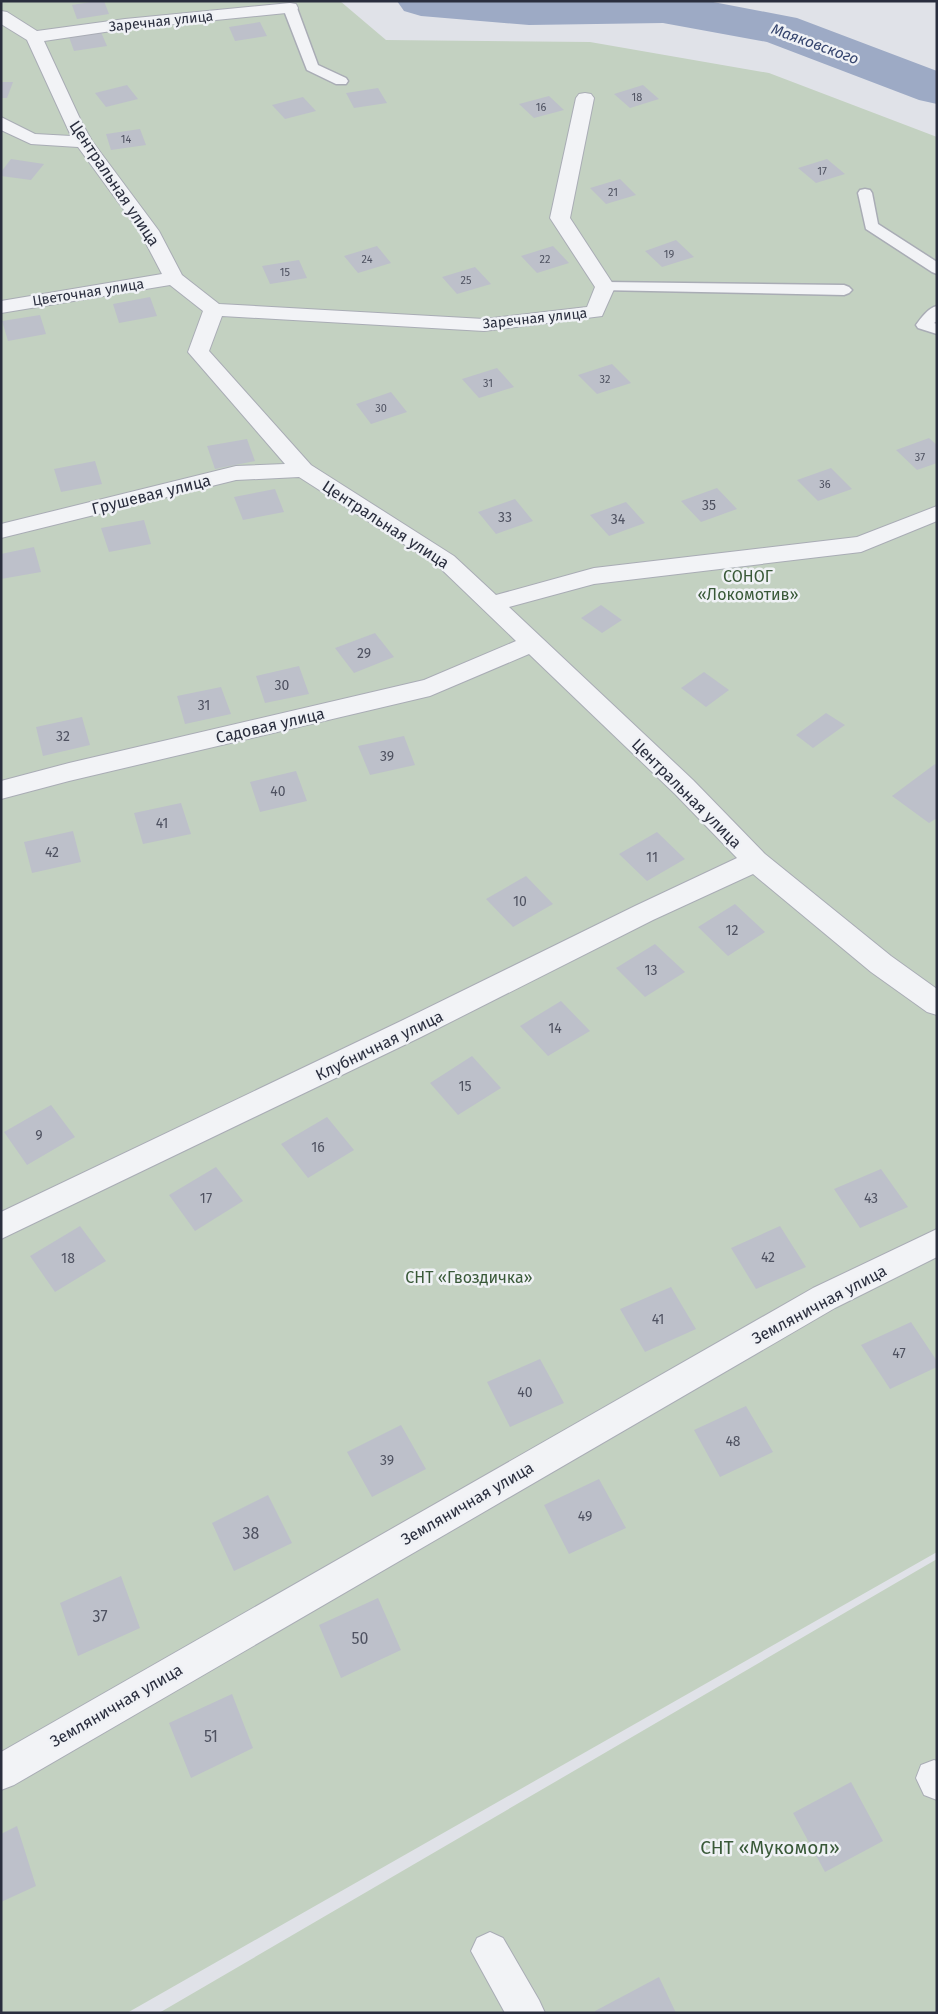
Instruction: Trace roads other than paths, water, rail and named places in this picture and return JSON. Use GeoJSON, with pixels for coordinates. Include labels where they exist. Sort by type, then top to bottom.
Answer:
{"type":"FeatureCollection","features":[{"type":"Feature","properties":{"kind":"street","name":"Заречная улица"},"geometry":{"type":"LineString","coordinates":[[34,37],[125,24],[290,8]]}},
{"type":"Feature","properties":{"kind":"street"},"geometry":{"type":"LineString","coordinates":[[1,16],[34,37]]}},
{"type":"Feature","properties":{"kind":"street","name":"Центральная улица"},"geometry":{"type":"LineString","coordinates":[[34,37],[73,123],[84,142],[149,231],[174,278],[214,310],[198,352],[303,470],[446,561],[684,787],[756,861],[881,964],[937,1004]]}},
{"type":"Feature","properties":{"kind":"street"},"geometry":{"type":"LineString","coordinates":[[585,98],[560,218],[605,287]]}},
{"type":"Feature","properties":{"kind":"street"},"geometry":{"type":"LineString","coordinates":[[1,122],[31,138],[84,142]]}},
{"type":"Feature","properties":{"kind":"street","name":"Цветочная улица"},"geometry":{"type":"LineString","coordinates":[[1,307],[174,278]]}},
{"type":"Feature","properties":{"kind":"street","name":"Заречная улица"},"geometry":{"type":"LineString","coordinates":[[214,310],[484,325],[595,312],[605,287]]}},
{"type":"Feature","properties":{"kind":"street","name":"Грушевая улица"},"geometry":{"type":"LineString","coordinates":[[1,531],[236,473],[303,470]]}},
{"type":"Feature","properties":{"kind":"street"},"geometry":{"type":"LineString","coordinates":[[491,604],[594,576],[861,544],[937,513]]}},
{"type":"Feature","properties":{"kind":"street","name":"Садовая улица"},"geometry":{"type":"LineString","coordinates":[[1,790],[69,772],[430,687],[534,643]]}},
{"type":"Feature","properties":{"kind":"street","name":"Клубничная улица"},"geometry":{"type":"LineString","coordinates":[[1,1226],[411,1030],[644,913],[756,861]]}},
{"type":"Feature","properties":{"kind":"street","name":"Земляничная улица"},"geometry":{"type":"LineString","coordinates":[[1,1772],[815,1303],[937,1242]]}},
{"type":"Feature","properties":{"kind":"street"},"geometry":{"type":"LineString","coordinates":[[490,1951],[526,2013]]}},
{"type":"Feature","properties":{"kind":"lane"},"geometry":{"type":"LineString","coordinates":[[290,8],[312,67],[341,81]]}},
{"type":"Feature","properties":{"kind":"lane"},"geometry":{"type":"LineString","coordinates":[[865,193],[871,226],[937,269]]}},
{"type":"Feature","properties":{"kind":"lane"},"geometry":{"type":"LineString","coordinates":[[605,287],[844,290]]}},
{"type":"Feature","properties":{"kind":"lane"},"geometry":{"type":"LineString","coordinates":[[937,311],[924,324],[937,329]]}},
{"type":"Feature","properties":{"kind":"waterway","name":"Маяковского"},"geometry":{"type":"LineString","coordinates":[[421,1],[529,10],[663,8],[779,29],[937,89]]}},
{"type":"Feature","properties":{"kind":"park label","name":"СОНОГ «Локомотив»"},"geometry":{"type":"Point","coordinates":[748,585]}},
{"type":"Feature","properties":{"kind":"park label","name":"СНТ «Гвоздичка»"},"geometry":{"type":"Point","coordinates":[469,1277]}},
{"type":"Feature","properties":{"kind":"park label","name":"СНТ «Мукомол»"},"geometry":{"type":"Point","coordinates":[770,1847]}}]}
